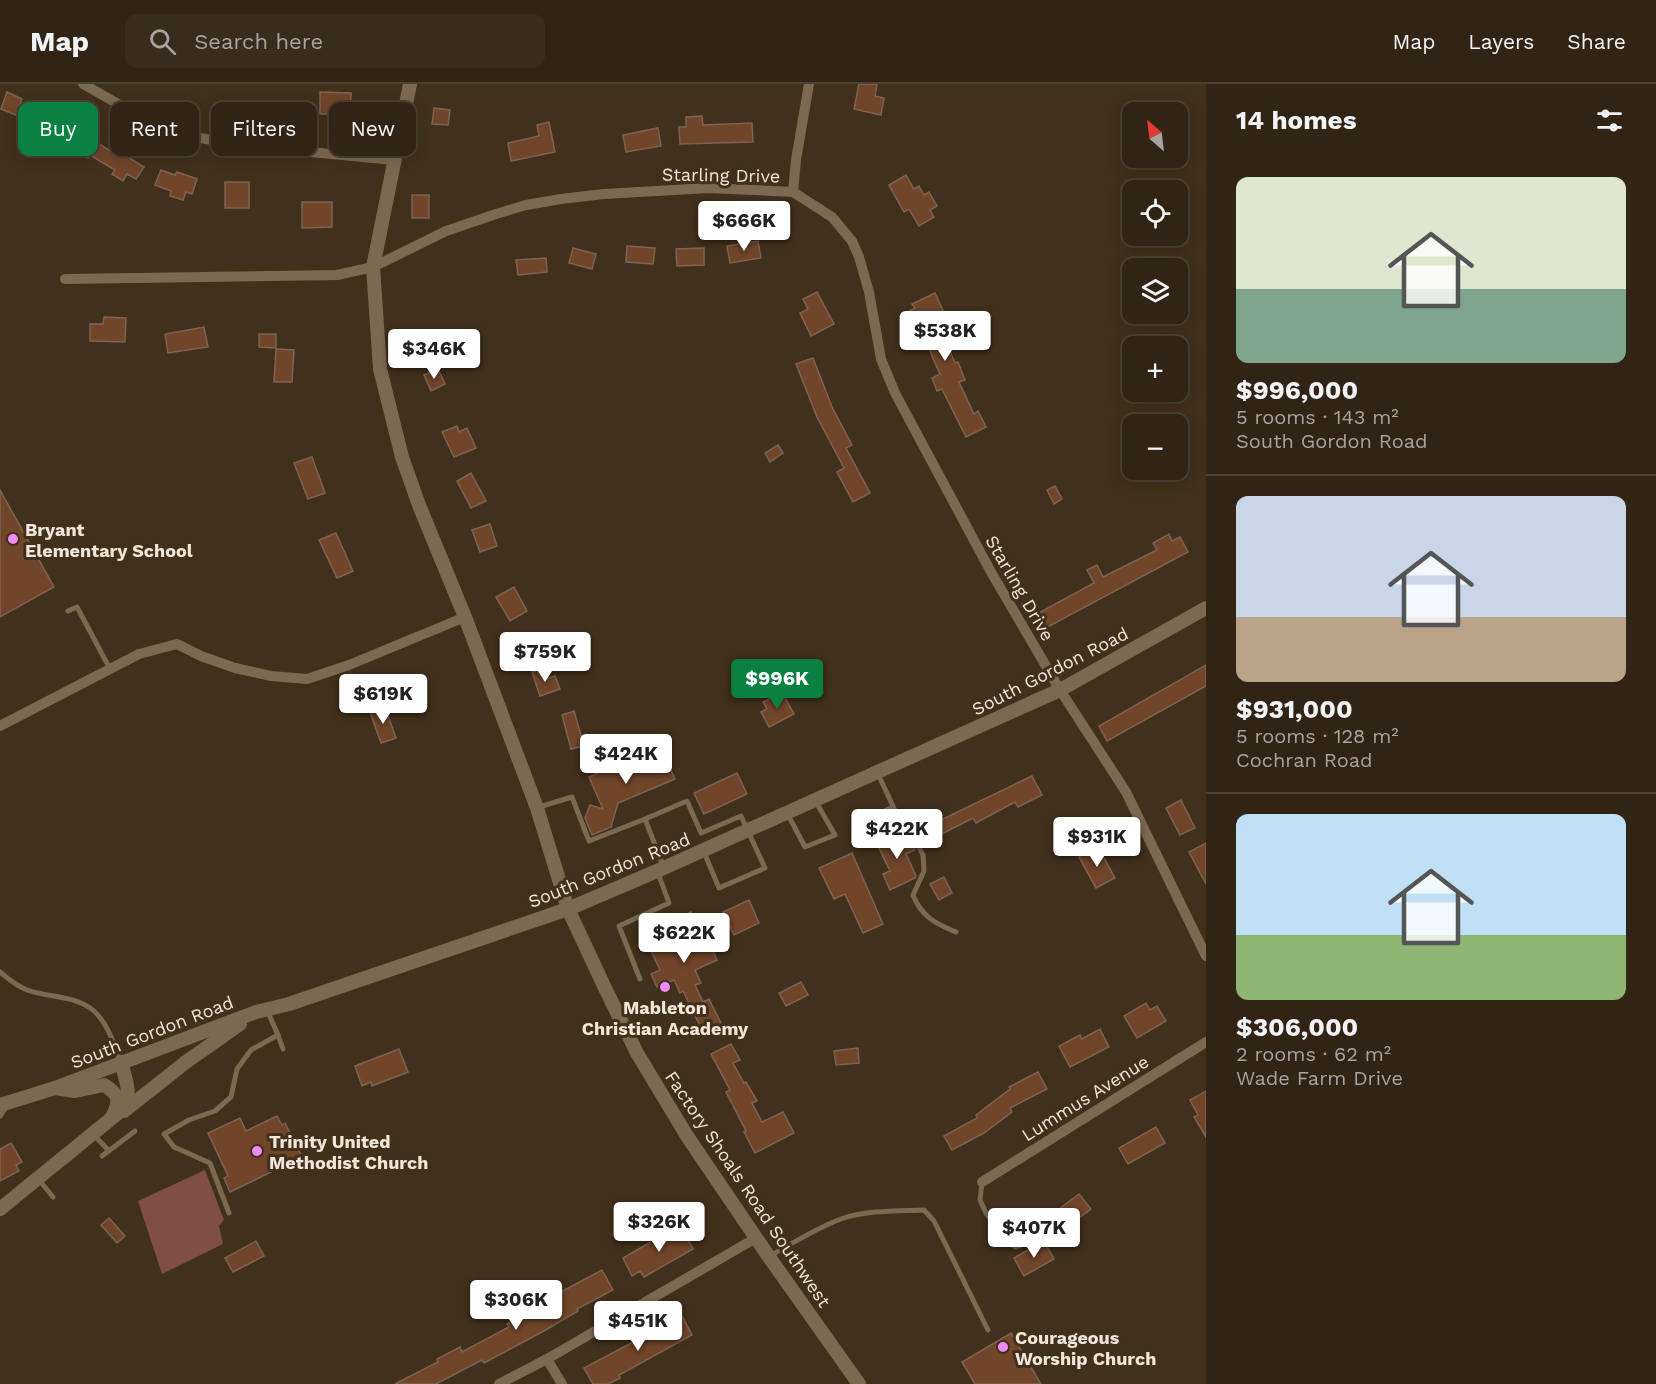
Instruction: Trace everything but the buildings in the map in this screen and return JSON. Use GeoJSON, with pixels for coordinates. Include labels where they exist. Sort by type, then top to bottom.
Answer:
{"type":"FeatureCollection","features":[{"type":"Feature","properties":{"kind":"street"},"geometry":{"type":"LineString","coordinates":[[83,84],[127,110],[194,137],[248,146],[393,160]]}},
{"type":"Feature","properties":{"kind":"street","name":"Factory Shoals Road Southwest"},"geometry":{"type":"LineString","coordinates":[[410,84],[373,267],[380,369],[402,457],[537,808],[568,909],[580,939],[638,1053],[687,1136],[859,1384]]}},
{"type":"Feature","properties":{"kind":"street"},"geometry":{"type":"LineString","coordinates":[[793,192],[809,84]]}},
{"type":"Feature","properties":{"kind":"street","name":"Starling Drive"},"geometry":{"type":"LineString","coordinates":[[65,279],[337,275],[373,267],[446,231],[526,205],[593,195],[665,190],[793,192],[832,217],[852,241],[860,257],[869,292],[881,359],[894,393],[991,572],[1060,690],[1126,792],[1206,956]]}},
{"type":"Feature","properties":{"kind":"street","name":"South Gordon Road"},"geometry":{"type":"LineString","coordinates":[[5,1104],[55,1088],[262,1011],[295,1002],[568,909],[748,831],[1060,690],[1206,608]]}},
{"type":"Feature","properties":{"kind":"street"},"geometry":{"type":"LineString","coordinates":[[0,726],[139,654],[177,644],[201,656],[235,668],[271,676],[307,679],[349,665],[465,617]]}},
{"type":"Feature","properties":{"kind":"street"},"geometry":{"type":"LineString","coordinates":[[0,1209],[186,1062],[262,1011]]}},
{"type":"Feature","properties":{"kind":"street","name":"Lummus Avenue"},"geometry":{"type":"LineString","coordinates":[[982,1182],[1206,1042]]}},
{"type":"Feature","properties":{"kind":"street"},"geometry":{"type":"LineString","coordinates":[[110,1121],[128,1103],[129,1093],[121,1062]]}},
{"type":"Feature","properties":{"kind":"street"},"geometry":{"type":"LineString","coordinates":[[55,1088],[75,1091],[104,1085],[114,1091],[117,1097],[117,1108],[110,1121]]}},
{"type":"Feature","properties":{"kind":"street"},"geometry":{"type":"LineString","coordinates":[[499,1384],[547,1359],[756,1238]]}},
{"type":"Feature","properties":{"kind":"street"},"geometry":{"type":"LineString","coordinates":[[547,1359],[562,1384]]}},
{"type":"Feature","properties":{"kind":"lane"},"geometry":{"type":"LineString","coordinates":[[68,611],[77,607],[110,669]]}},
{"type":"Feature","properties":{"kind":"lane"},"geometry":{"type":"LineString","coordinates":[[877,773],[893,807],[923,855],[924,871],[913,896],[917,906],[937,924],[956,932]]}},
{"type":"Feature","properties":{"kind":"lane"},"geometry":{"type":"LineString","coordinates":[[537,808],[572,797],[589,841],[687,801],[701,833],[741,816],[765,868],[719,888],[703,851]]}},
{"type":"Feature","properties":{"kind":"lane"},"geometry":{"type":"LineString","coordinates":[[787,813],[805,848],[835,835],[815,801]]}},
{"type":"Feature","properties":{"kind":"lane"},"geometry":{"type":"LineString","coordinates":[[863,821],[893,807]]}},
{"type":"Feature","properties":{"kind":"lane"},"geometry":{"type":"LineString","coordinates":[[640,979],[619,926],[669,903],[645,819]]}},
{"type":"Feature","properties":{"kind":"lane"},"geometry":{"type":"LineString","coordinates":[[0,972],[10,981],[27,990],[84,1004],[94,1012],[107,1029],[121,1062]]}},
{"type":"Feature","properties":{"kind":"lane"},"geometry":{"type":"LineString","coordinates":[[262,1011],[278,1035],[283,1049]]}},
{"type":"Feature","properties":{"kind":"lane"},"geometry":{"type":"LineString","coordinates":[[229,1213],[210,1163],[174,1147],[164,1134],[189,1120],[214,1111],[231,1097],[237,1069],[251,1050],[278,1035]]}},
{"type":"Feature","properties":{"kind":"lane"},"geometry":{"type":"LineString","coordinates":[[0,1116],[5,1104]]}},
{"type":"Feature","properties":{"kind":"lane"},"geometry":{"type":"LineString","coordinates":[[102,1156],[135,1131]]}},
{"type":"Feature","properties":{"kind":"lane"},"geometry":{"type":"LineString","coordinates":[[94,1134],[109,1151]]}},
{"type":"Feature","properties":{"kind":"lane"},"geometry":{"type":"LineString","coordinates":[[38,1179],[53,1197]]}},
{"type":"Feature","properties":{"kind":"lane"},"geometry":{"type":"LineString","coordinates":[[982,1182],[980,1200],[1006,1242],[1016,1247],[1026,1243],[1038,1231]]}},
{"type":"Feature","properties":{"kind":"lane"},"geometry":{"type":"LineString","coordinates":[[769,1257],[843,1218],[893,1210],[924,1210],[934,1221],[988,1330]]}},
{"type":"Feature","properties":{"kind":"shaded area"},"geometry":{"type":"Polygon","coordinates":[[[205,1170],[224,1220],[219,1226],[223,1244],[162,1274],[138,1201],[205,1170]]]}},
{"type":"Feature","properties":{"kind":"place","name":"Bryant Elementary School"},"geometry":{"type":"Point","coordinates":[13,539]}},
{"type":"Feature","properties":{"kind":"place","name":"Mableton Christian Academy"},"geometry":{"type":"Point","coordinates":[665,987]}},
{"type":"Feature","properties":{"kind":"place","name":"Trinity United Methodist Church"},"geometry":{"type":"Point","coordinates":[257,1151]}},
{"type":"Feature","properties":{"kind":"place","name":"Courageous Worship Church"},"geometry":{"type":"Point","coordinates":[1003,1347]}}]}
